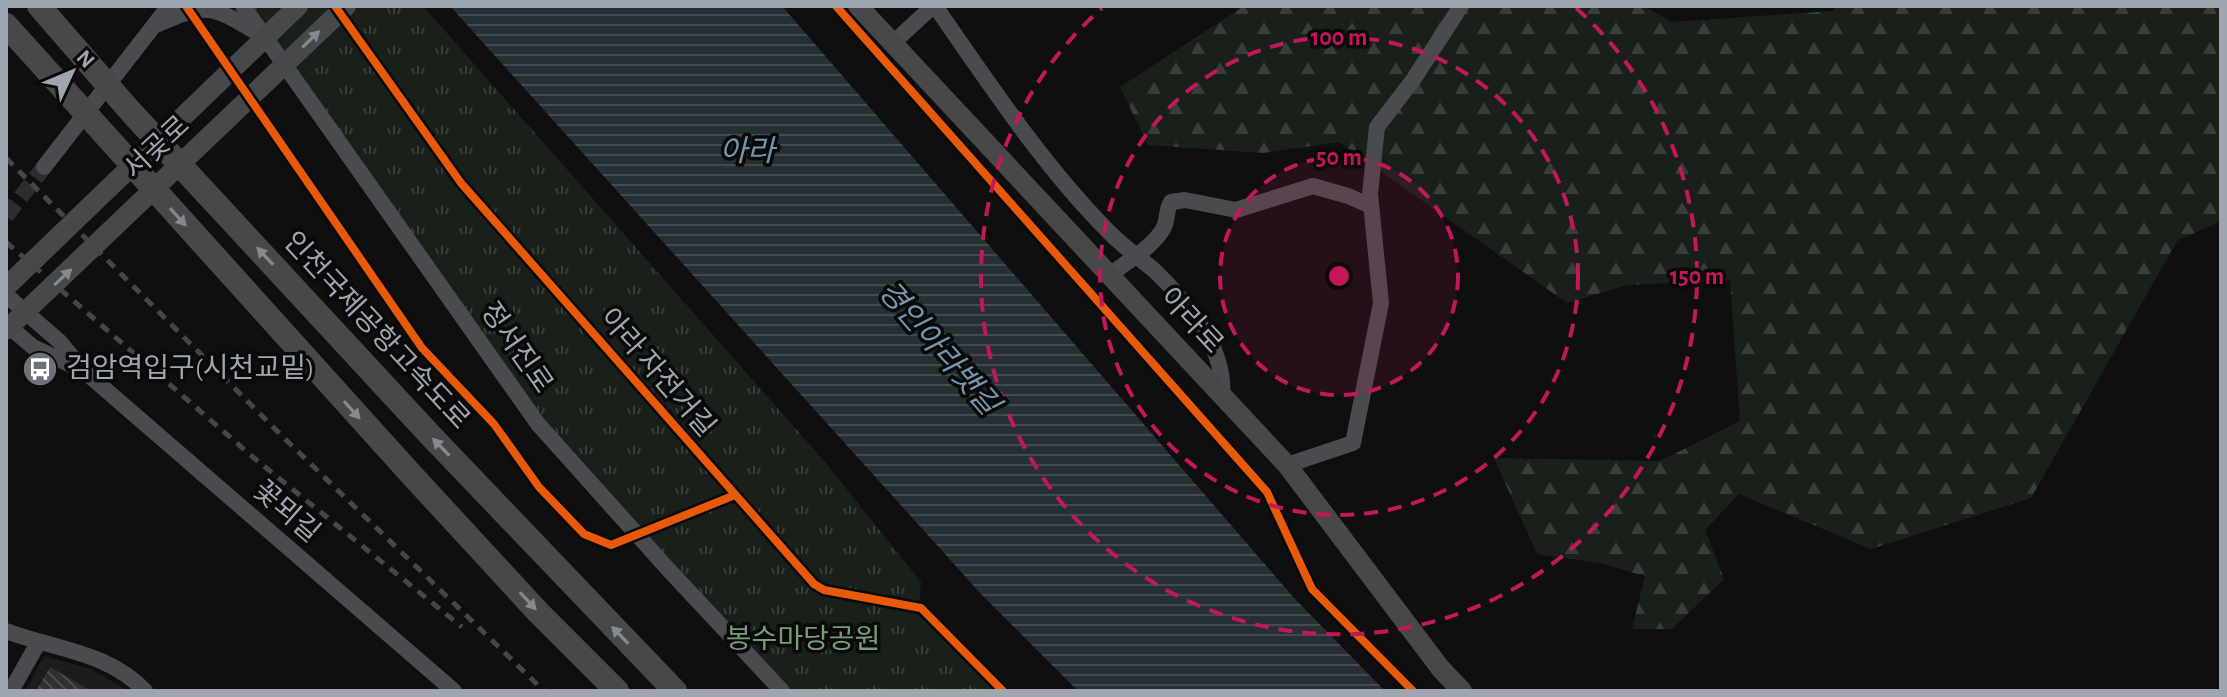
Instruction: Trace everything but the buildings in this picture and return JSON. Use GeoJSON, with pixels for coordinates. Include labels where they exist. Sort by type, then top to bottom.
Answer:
{"type":"FeatureCollection","features":[{"type":"Feature","properties":{"kind":"highway","name":"인천국제공항고속도로"},"geometry":{"type":"LineString","coordinates":[[39,6],[131,112],[431,436],[675,691]]}},
{"type":"Feature","properties":{"kind":"highway"},"geometry":{"type":"LineString","coordinates":[[6,25],[538,612],[617,691]]}},
{"type":"Feature","properties":{"kind":"main road","name":"서곶로"},"geometry":{"type":"LineString","coordinates":[[6,287],[298,6]]}},
{"type":"Feature","properties":{"kind":"main road","name":"서곶로"},"geometry":{"type":"LineString","coordinates":[[6,330],[346,6]]}},
{"type":"Feature","properties":{"kind":"main road","name":"아라로"},"geometry":{"type":"LineString","coordinates":[[858,6],[1287,465],[1441,669],[1462,691]]}},
{"type":"Feature","properties":{"kind":"street"},"geometry":{"type":"LineString","coordinates":[[44,167],[169,6]]}},
{"type":"Feature","properties":{"kind":"street","name":"정서진로"},"geometry":{"type":"LineString","coordinates":[[243,6],[538,424],[782,691]]}},
{"type":"Feature","properties":{"kind":"street"},"geometry":{"type":"LineString","coordinates":[[893,43],[934,6],[1065,183],[1108,232],[1177,296],[1207,335],[1223,381],[1222,395]]}},
{"type":"Feature","properties":{"kind":"street"},"geometry":{"type":"LineString","coordinates":[[1287,465],[1353,443],[1381,303],[1370,194],[1377,127],[1413,80],[1461,6]]}},
{"type":"Feature","properties":{"kind":"street"},"geometry":{"type":"LineString","coordinates":[[153,26],[184,13],[208,8],[221,12],[264,37]]}},
{"type":"Feature","properties":{"kind":"street"},"geometry":{"type":"LineString","coordinates":[[1110,275],[1157,237],[1166,223],[1166,210],[1171,202],[1185,200],[1236,210],[1313,186],[1371,206]]}},
{"type":"Feature","properties":{"kind":"street","name":"꽃뫼길"},"geometry":{"type":"LineString","coordinates":[[6,295],[60,342],[84,371],[454,691]]}},
{"type":"Feature","properties":{"kind":"street","name":"꽃뫼길"},"geometry":{"type":"LineString","coordinates":[[6,324],[33,347],[84,371]]}},
{"type":"Feature","properties":{"kind":"street"},"geometry":{"type":"LineString","coordinates":[[6,631],[38,643],[99,658],[133,678],[145,691]]}},
{"type":"Feature","properties":{"kind":"street"},"geometry":{"type":"LineString","coordinates":[[11,691],[38,643]]}},
{"type":"Feature","properties":{"kind":"shaded area"},"geometry":{"type":"Polygon","coordinates":[[[44,656],[91,669],[128,691],[25,691],[44,656]]]}},
{"type":"Feature","properties":{"kind":"green space","name":"봉수마당공원"},"geometry":{"type":"Polygon","coordinates":[[[243,6],[423,6],[825,462],[921,582],[919,607],[1003,691],[782,691],[538,424],[243,6]]]}},
{"type":"Feature","properties":{"kind":"green space"},"geometry":{"type":"Polygon","coordinates":[[[1244,6],[1644,6],[1672,22],[1832,11],[1837,6],[2221,6],[2221,221],[2177,241],[2031,498],[1871,549],[1739,494],[1705,530],[1724,579],[1672,629],[1632,629],[1645,576],[1599,563],[1537,554],[1494,458],[1660,461],[1740,421],[1730,280],[1628,285],[1567,303],[1339,142],[1263,153],[1148,145],[1120,87],[1244,6]]]}},
{"type":"Feature","properties":{"kind":"water","name":"아라"},"geometry":{"type":"Polygon","coordinates":[[[450,6],[782,6],[1294,598],[1385,691],[1078,691],[982,595],[450,6]]]}},
{"type":"Feature","properties":{"kind":"tunnel"},"geometry":{"type":"LineString","coordinates":[[6,216],[44,167]]}},
{"type":"Feature","properties":{"kind":"railway"},"geometry":{"type":"LineString","coordinates":[[6,158],[280,434],[544,691]]}},
{"type":"Feature","properties":{"kind":"railway"},"geometry":{"type":"LineString","coordinates":[[6,242],[254,458],[462,627]]}},
{"type":"Feature","properties":{"kind":"cycle path"},"geometry":{"type":"LineString","coordinates":[[186,6],[422,348],[494,424],[539,487],[584,534],[611,545],[735,495]]}},
{"type":"Feature","properties":{"kind":"cycle path","name":"아라 자전거길"},"geometry":{"type":"LineString","coordinates":[[335,6],[461,183],[814,584],[824,590],[921,608],[1003,691]]}},
{"type":"Feature","properties":{"kind":"cycle path"},"geometry":{"type":"LineString","coordinates":[[836,6],[1267,492],[1312,589],[1413,691]]}},
{"type":"Feature","properties":{"kind":"place","name":"검암역입구(시천교밑)"},"geometry":{"type":"Point","coordinates":[40,369]}},
{"type":"Feature","properties":{"kind":"water label","name":"경인아라뱃길"},"geometry":{"type":"Point","coordinates":[938,348]}}]}
